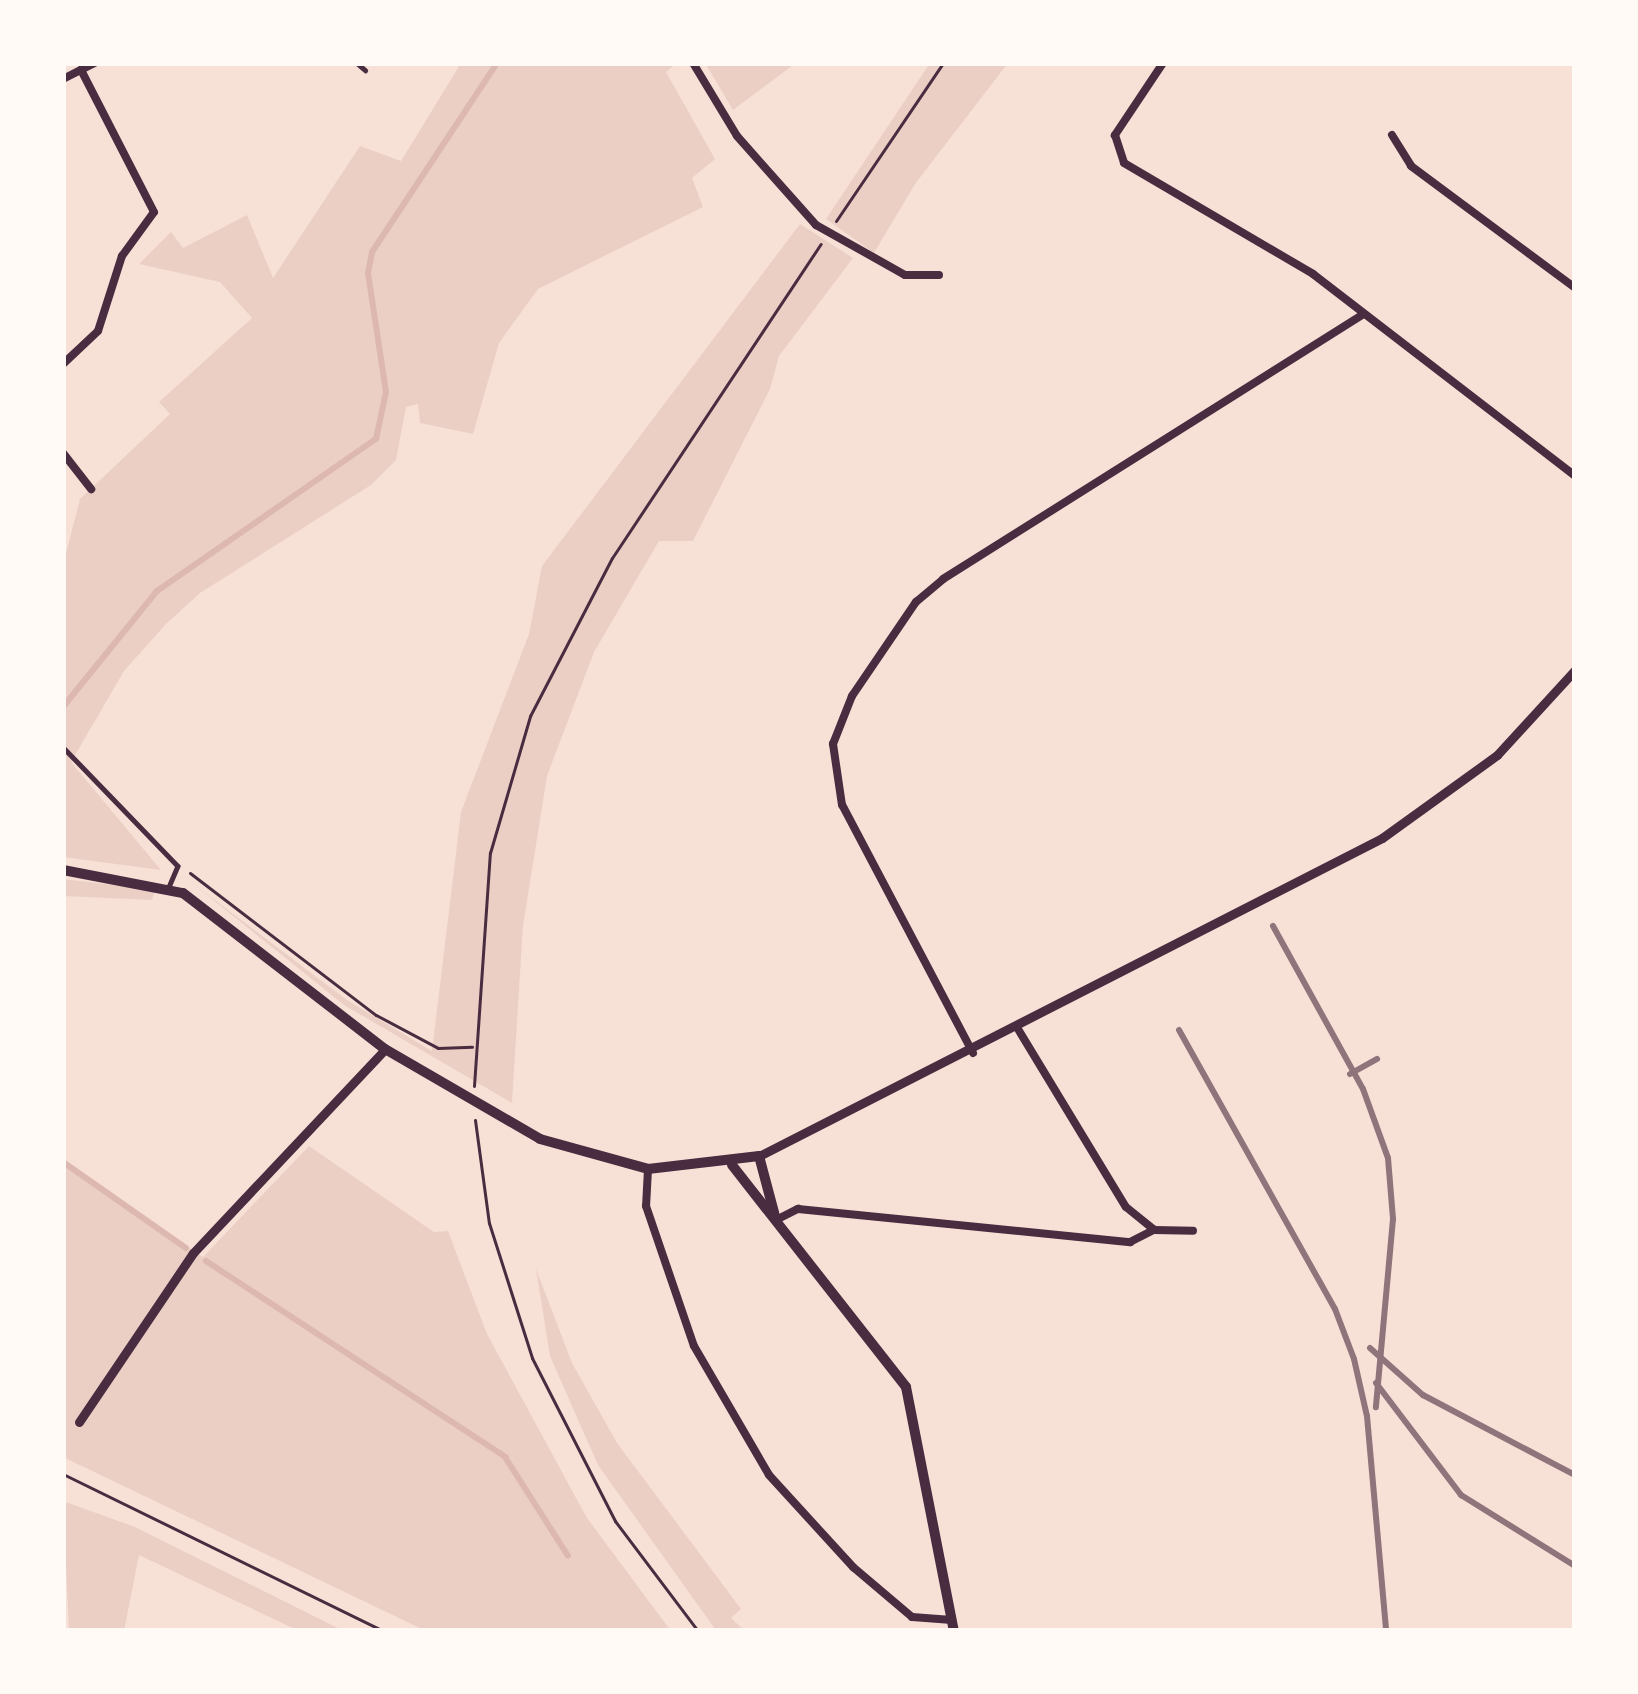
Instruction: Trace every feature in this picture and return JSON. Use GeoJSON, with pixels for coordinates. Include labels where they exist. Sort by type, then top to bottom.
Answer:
{"type":"FeatureCollection","features":[{"type":"Feature","properties":{"kind":"main road"},"geometry":{"type":"LineString","coordinates":[[63,870],[169,887],[385,1049],[540,1138],[648,1169],[732,1165],[759,1156],[776,1220]]}},
{"type":"Feature","properties":{"kind":"main road"},"geometry":{"type":"LineString","coordinates":[[732,1165],[906,1387],[953,1626]]}},
{"type":"Feature","properties":{"kind":"street"},"geometry":{"type":"LineString","coordinates":[[63,79],[94,63]]}},
{"type":"Feature","properties":{"kind":"street"},"geometry":{"type":"LineString","coordinates":[[693,63],[737,136],[816,225],[904,274],[939,275]]}},
{"type":"Feature","properties":{"kind":"street"},"geometry":{"type":"LineString","coordinates":[[1163,63],[1114,149],[1280,251],[1575,476]]}},
{"type":"Feature","properties":{"kind":"street"},"geometry":{"type":"LineString","coordinates":[[63,364],[98,331],[122,256],[154,212],[81,70]]}},
{"type":"Feature","properties":{"kind":"street"},"geometry":{"type":"LineString","coordinates":[[1392,135],[1411,166],[1575,288]]}},
{"type":"Feature","properties":{"kind":"street"},"geometry":{"type":"LineString","coordinates":[[974,1052],[842,806],[833,744],[852,696],[916,602],[943,579],[1362,315]]}},
{"type":"Feature","properties":{"kind":"street"},"geometry":{"type":"LineString","coordinates":[[63,453],[91,489]]}},
{"type":"Feature","properties":{"kind":"street"},"geometry":{"type":"LineString","coordinates":[[759,1156],[974,1052],[1382,838],[1497,755],[1575,670]]}},
{"type":"Feature","properties":{"kind":"street"},"geometry":{"type":"LineString","coordinates":[[1018,1029],[1126,1207],[1154,1230]]}},
{"type":"Feature","properties":{"kind":"street"},"geometry":{"type":"LineString","coordinates":[[79,1423],[193,1253],[385,1049]]}},
{"type":"Feature","properties":{"kind":"street"},"geometry":{"type":"LineString","coordinates":[[648,1169],[646,1206],[694,1346],[769,1475],[853,1567],[911,1617],[953,1626]]}},
{"type":"Feature","properties":{"kind":"street"},"geometry":{"type":"LineString","coordinates":[[776,1220],[798,1210],[1130,1242],[1154,1230],[1193,1231]]}},
{"type":"Feature","properties":{"kind":"lane"},"geometry":{"type":"LineString","coordinates":[[357,63],[364,70]]}},
{"type":"Feature","properties":{"kind":"lane"},"geometry":{"type":"LineString","coordinates":[[63,747],[178,866],[169,887]]}},
{"type":"Feature","properties":{"kind":"path"},"geometry":{"type":"LineString","coordinates":[[834,225],[943,63]]}},
{"type":"Feature","properties":{"kind":"path"},"geometry":{"type":"LineString","coordinates":[[698,1631],[615,1521],[532,1358],[489,1223],[474,1102],[473,1046],[498,816],[530,716],[612,558],[822,242]]}},
{"type":"Feature","properties":{"kind":"path"},"geometry":{"type":"LineString","coordinates":[[178,866],[376,1015],[438,1048],[473,1046]]}},
{"type":"Feature","properties":{"kind":"path"},"geometry":{"type":"LineString","coordinates":[[65,1474],[383,1631]]}},
{"type":"Feature","properties":{"kind":"shaded area"},"geometry":{"type":"Polygon","coordinates":[[[461,63],[677,63],[666,72],[715,159],[692,178],[703,207],[538,289],[499,343],[473,434],[420,423],[418,404],[406,407],[396,460],[371,485],[200,593],[166,624],[124,671],[71,762],[161,870],[63,857],[63,565],[80,499],[170,414],[159,402],[252,318],[220,282],[139,264],[171,232],[183,248],[247,215],[273,278],[360,146],[401,161],[461,63]]]}},
{"type":"Feature","properties":{"kind":"shaded area"},"geometry":{"type":"Polygon","coordinates":[[[705,63],[796,63],[733,110],[705,63]]]}},
{"type":"Feature","properties":{"kind":"shaded area"},"geometry":{"type":"Polygon","coordinates":[[[930,63],[1008,63],[915,184],[874,253],[826,219],[930,63]]]}},
{"type":"Feature","properties":{"kind":"shaded area"},"geometry":{"type":"Polygon","coordinates":[[[800,224],[853,258],[779,356],[770,389],[693,541],[659,541],[594,652],[547,776],[523,926],[512,1103],[344,1005],[191,882],[347,1000],[432,1051],[461,812],[529,634],[542,566],[800,224]]]}},
{"type":"Feature","properties":{"kind":"shaded area"},"geometry":{"type":"Polygon","coordinates":[[[63,879],[155,890],[152,900],[63,896],[63,879]]]}},
{"type":"Feature","properties":{"kind":"shaded area"},"geometry":{"type":"Polygon","coordinates":[[[309,1146],[434,1232],[448,1231],[487,1334],[587,1518],[671,1631],[426,1631],[63,1457],[63,1161],[203,1257],[309,1146]]]}},
{"type":"Feature","properties":{"kind":"shaded area"},"geometry":{"type":"Polygon","coordinates":[[[536,1269],[572,1363],[617,1443],[741,1609],[731,1618],[745,1631],[715,1629],[598,1465],[550,1356],[536,1269]]]}},
{"type":"Feature","properties":{"kind":"shaded area"},"geometry":{"type":"Polygon","coordinates":[[[63,1501],[135,1527],[344,1631],[299,1631],[139,1555],[124,1631],[69,1631],[63,1501]]]}},
{"type":"Feature","properties":{"kind":"waterway"},"geometry":{"type":"LineString","coordinates":[[63,707],[157,591],[376,439],[386,392],[368,273],[372,252],[497,63]]}},
{"type":"Feature","properties":{"kind":"waterway"},"geometry":{"type":"LineString","coordinates":[[63,1162],[186,1248]]}},
{"type":"Feature","properties":{"kind":"waterway"},"geometry":{"type":"LineString","coordinates":[[206,1261],[505,1457],[568,1556]]}},
{"type":"Feature","properties":{"kind":"railway"},"geometry":{"type":"LineString","coordinates":[[1273,926],[1363,1089],[1388,1158],[1393,1219],[1376,1407]]}},
{"type":"Feature","properties":{"kind":"railway"},"geometry":{"type":"LineString","coordinates":[[1179,1030],[1335,1309],[1354,1359],[1367,1416],[1386,1631]]}},
{"type":"Feature","properties":{"kind":"railway"},"geometry":{"type":"LineString","coordinates":[[1350,1074],[1377,1059]]}},
{"type":"Feature","properties":{"kind":"railway"},"geometry":{"type":"LineString","coordinates":[[1370,1348],[1423,1395],[1575,1475]]}},
{"type":"Feature","properties":{"kind":"railway"},"geometry":{"type":"LineString","coordinates":[[1376,1383],[1461,1495],[1575,1566]]}}]}
